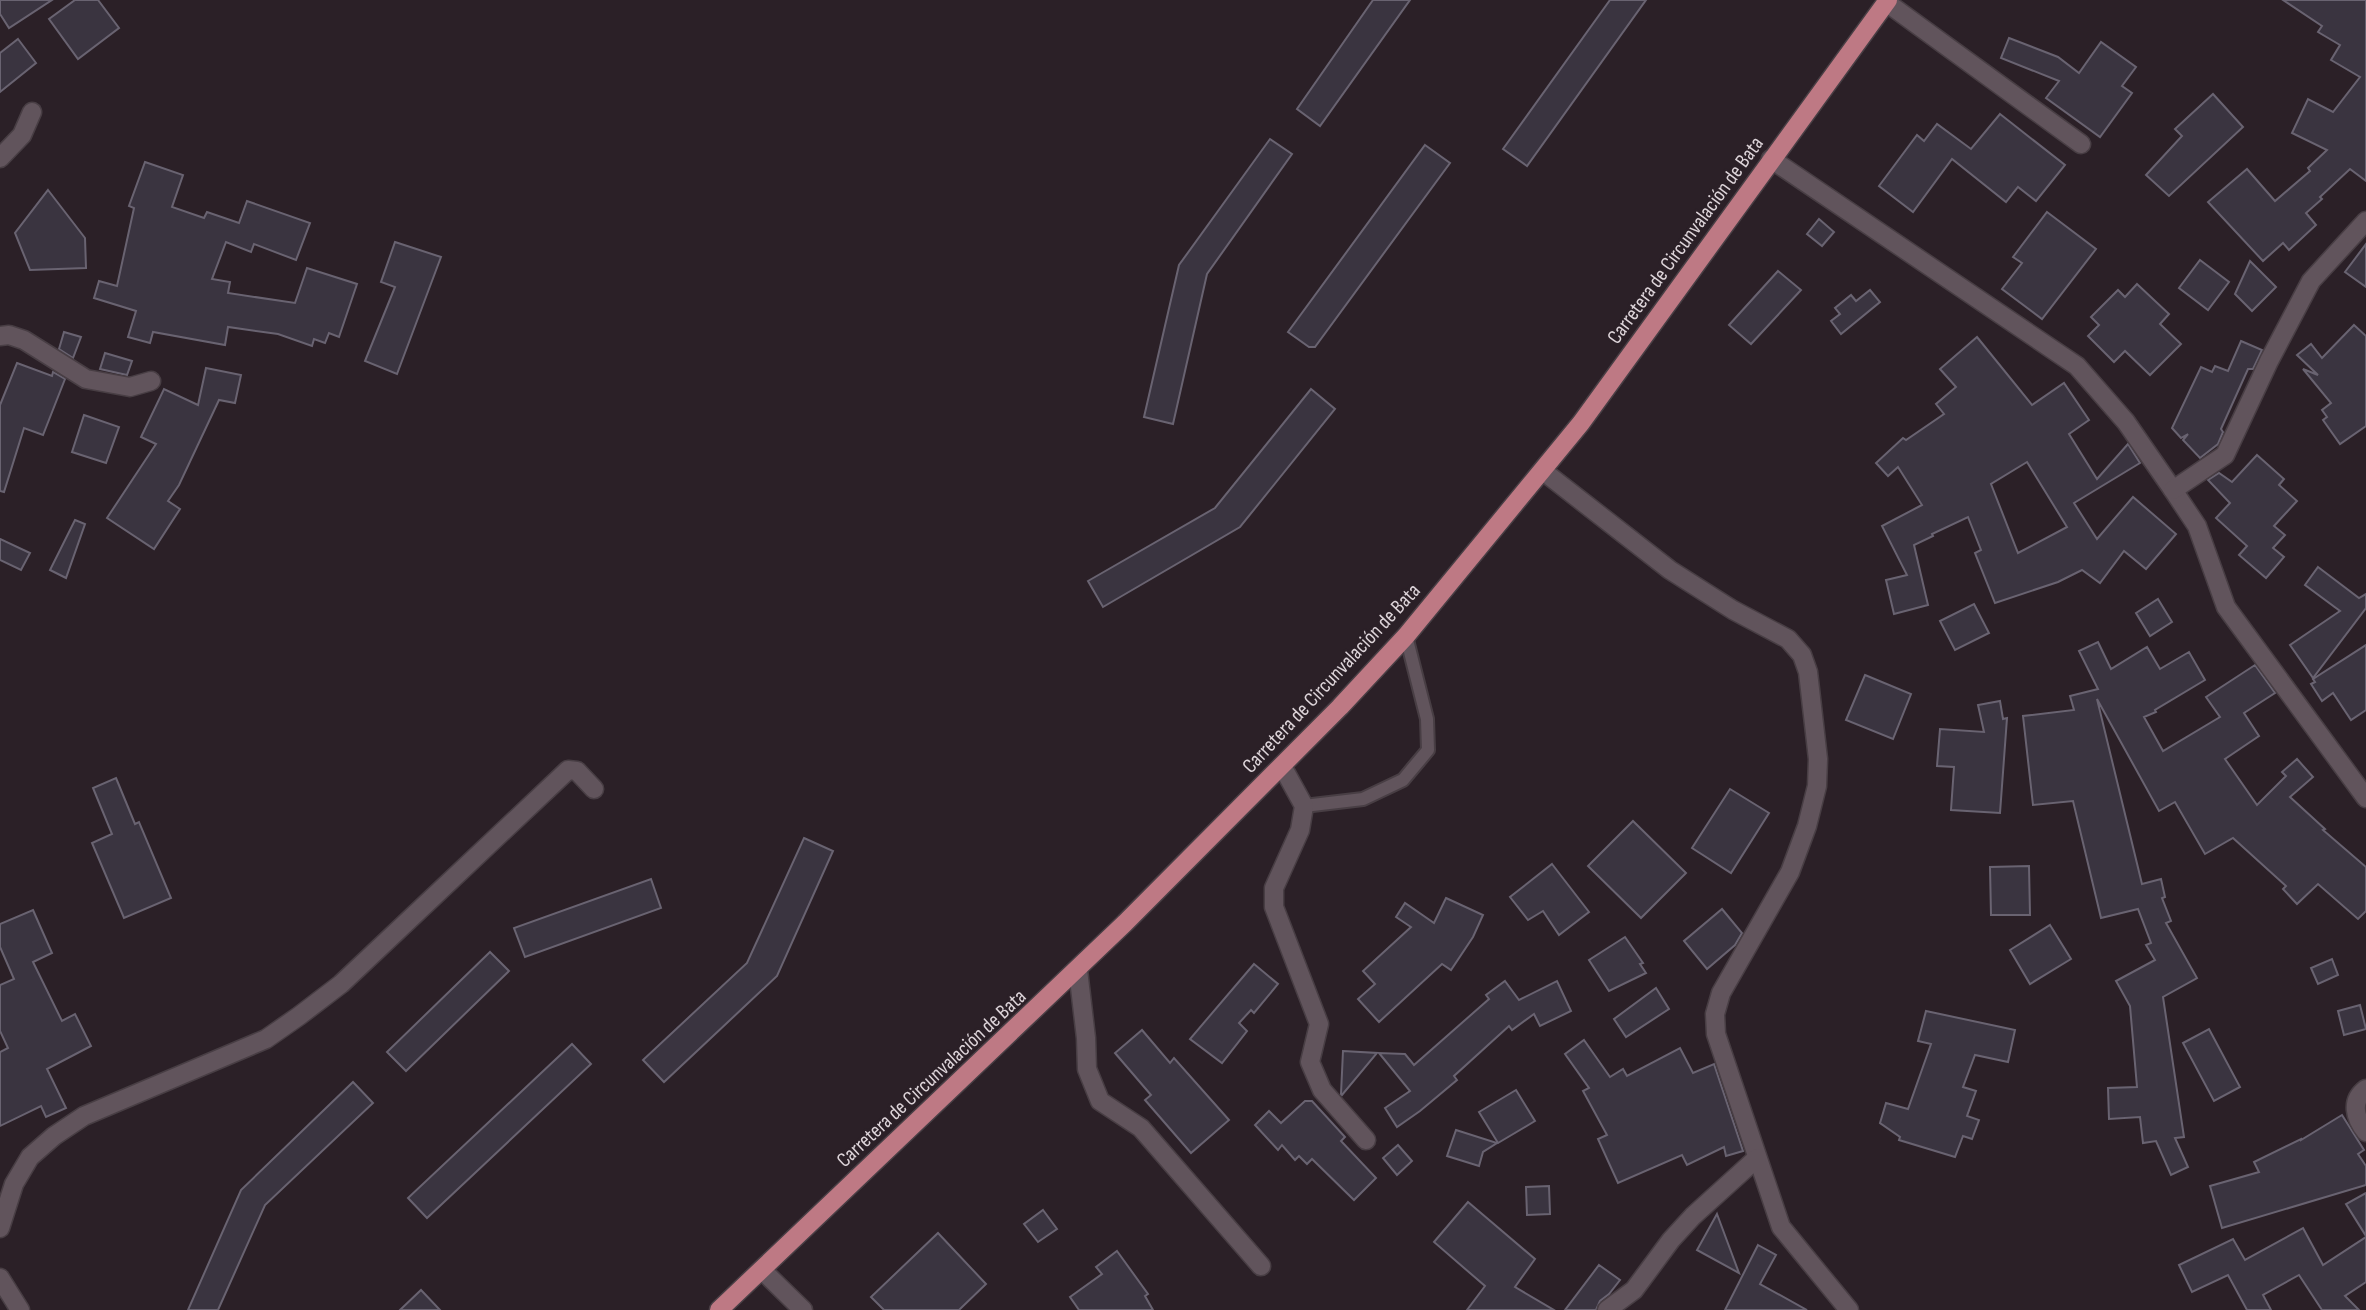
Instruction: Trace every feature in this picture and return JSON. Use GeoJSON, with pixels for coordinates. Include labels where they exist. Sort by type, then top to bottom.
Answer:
{"type":"FeatureCollection","features":[{"type":"Feature","properties":{"kind":"main road","name":"Carretera de Circunvalación de Bata"},"geometry":{"type":"LineString","coordinates":[[719,1310],[1078,970],[1282,766],[1406,636],[1581,423],[1887,1]]}},
{"type":"Feature","properties":{"kind":"street"},"geometry":{"type":"LineString","coordinates":[[1887,1],[2081,144]]}},
{"type":"Feature","properties":{"kind":"street"},"geometry":{"type":"LineString","coordinates":[[0,158],[22,135],[32,112]]}},
{"type":"Feature","properties":{"kind":"street"},"geometry":{"type":"LineString","coordinates":[[1771,159],[2077,366],[2126,422],[2173,490],[2197,526],[2226,607],[2366,798]]}},
{"type":"Feature","properties":{"kind":"street"},"geometry":{"type":"LineString","coordinates":[[2173,490],[2225,456],[2269,361],[2311,281],[2366,221]]}},
{"type":"Feature","properties":{"kind":"street"},"geometry":{"type":"LineString","coordinates":[[0,336],[9,335],[24,340],[86,379],[130,387],[151,380]]}},
{"type":"Feature","properties":{"kind":"street"},"geometry":{"type":"LineString","coordinates":[[1543,471],[1670,570],[1733,610],[1788,639],[1802,655],[1808,673],[1818,759],[1817,786],[1807,826],[1790,872],[1721,993],[1715,1014],[1716,1034],[1781,1227],[1849,1310]]}},
{"type":"Feature","properties":{"kind":"street"},"geometry":{"type":"LineString","coordinates":[[1282,766],[1304,807],[1300,830],[1274,888],[1274,906],[1319,1024],[1310,1062],[1322,1090],[1366,1140]]}},
{"type":"Feature","properties":{"kind":"street"},"geometry":{"type":"LineString","coordinates":[[0,1228],[14,1184],[30,1157],[54,1136],[84,1116],[266,1039],[341,984],[568,770],[577,771],[594,789]]}},
{"type":"Feature","properties":{"kind":"street"},"geometry":{"type":"LineString","coordinates":[[1078,970],[1087,1069],[1100,1101],[1141,1128],[1261,1266]]}},
{"type":"Feature","properties":{"kind":"street"},"geometry":{"type":"LineString","coordinates":[[2366,1088],[2356,1101],[2355,1113],[2366,1132]]}},
{"type":"Feature","properties":{"kind":"street"},"geometry":{"type":"LineString","coordinates":[[1607,1310],[1634,1290],[1671,1240],[1693,1216],[1757,1158]]}},
{"type":"Feature","properties":{"kind":"street"},"geometry":{"type":"LineString","coordinates":[[762,1270],[803,1310]]}},
{"type":"Feature","properties":{"kind":"street"},"geometry":{"type":"LineString","coordinates":[[0,1278],[20,1310]]}},
{"type":"Feature","properties":{"kind":"lane"},"geometry":{"type":"LineString","coordinates":[[1304,807],[1363,799],[1403,780],[1429,750],[1427,719],[1406,636]]}},
{"type":"Feature","properties":{"kind":"building"},"geometry":{"type":"Polygon","coordinates":[[[0,0],[52,0],[9,28],[0,14],[0,0]]]}},
{"type":"Feature","properties":{"kind":"building"},"geometry":{"type":"Polygon","coordinates":[[[75,0],[98,0],[119,28],[78,59],[49,19],[75,0]]]}},
{"type":"Feature","properties":{"kind":"building"},"geometry":{"type":"Polygon","coordinates":[[[1373,0],[1410,0],[1320,126],[1297,109],[1373,0]]]}},
{"type":"Feature","properties":{"kind":"building"},"geometry":{"type":"Polygon","coordinates":[[[1610,0],[1646,0],[1527,166],[1503,149],[1610,0]]]}},
{"type":"Feature","properties":{"kind":"building"},"geometry":{"type":"Polygon","coordinates":[[[2283,0],[2366,0],[2366,181],[2350,169],[2306,213],[2316,225],[2289,250],[2283,243],[2263,261],[2208,202],[2247,169],[2275,201],[2310,171],[2308,168],[2327,150],[2292,133],[2308,99],[2333,112],[2360,77],[2331,60],[2340,45],[2318,32],[2322,26],[2283,0]]]}},
{"type":"Feature","properties":{"kind":"building"},"geometry":{"type":"Polygon","coordinates":[[[2009,38],[2058,57],[2079,73],[2101,42],[2136,67],[2122,86],[2132,93],[2100,137],[2046,98],[2059,81],[2001,58],[2009,38]]]}},
{"type":"Feature","properties":{"kind":"building"},"geometry":{"type":"Polygon","coordinates":[[[18,39],[36,63],[0,92],[0,53],[18,39]]]}},
{"type":"Feature","properties":{"kind":"building"},"geometry":{"type":"Polygon","coordinates":[[[2213,94],[2243,127],[2169,196],[2146,175],[2182,136],[2175,129],[2213,94]]]}},
{"type":"Feature","properties":{"kind":"building"},"geometry":{"type":"Polygon","coordinates":[[[2000,114],[2065,165],[2036,201],[2018,187],[2006,202],[1952,159],[1913,212],[1879,186],[1917,135],[1924,141],[1937,124],[1971,149],[2000,114]]]}},
{"type":"Feature","properties":{"kind":"building"},"geometry":{"type":"Polygon","coordinates":[[[1270,139],[1292,154],[1207,274],[1173,424],[1144,417],[1179,265],[1270,139]]]}},
{"type":"Feature","properties":{"kind":"building"},"geometry":{"type":"Polygon","coordinates":[[[1425,145],[1450,163],[1315,347],[1309,347],[1288,332],[1425,145]]]}},
{"type":"Feature","properties":{"kind":"building"},"geometry":{"type":"Polygon","coordinates":[[[145,162],[183,175],[172,207],[204,218],[207,212],[239,223],[247,201],[310,223],[296,260],[254,244],[251,252],[226,242],[212,279],[230,282],[228,293],[295,303],[307,268],[357,284],[339,337],[329,333],[325,343],[314,339],[312,346],[278,334],[228,327],[225,345],[153,332],[150,343],[128,337],[136,311],[94,298],[99,281],[117,286],[134,208],[129,206],[145,162]]]}},
{"type":"Feature","properties":{"kind":"building"},"geometry":{"type":"Polygon","coordinates":[[[48,190],[85,238],[86,268],[30,270],[15,233],[48,190]]]}},
{"type":"Feature","properties":{"kind":"building"},"geometry":{"type":"Polygon","coordinates":[[[2047,212],[2096,249],[2042,319],[2002,289],[2022,263],[2013,257],[2047,212]]]}},
{"type":"Feature","properties":{"kind":"building"},"geometry":{"type":"Polygon","coordinates":[[[1819,219],[1834,232],[1822,246],[1807,234],[1819,219]]]}},
{"type":"Feature","properties":{"kind":"building"},"geometry":{"type":"Polygon","coordinates":[[[395,242],[441,257],[397,374],[365,361],[395,287],[381,282],[395,242]]]}},
{"type":"Feature","properties":{"kind":"building"},"geometry":{"type":"Polygon","coordinates":[[[2366,244],[2366,287],[2345,272],[2366,244]]]}},
{"type":"Feature","properties":{"kind":"building"},"geometry":{"type":"Polygon","coordinates":[[[2200,260],[2229,282],[2208,310],[2179,288],[2200,260]]]}},
{"type":"Feature","properties":{"kind":"building"},"geometry":{"type":"Polygon","coordinates":[[[2250,261],[2276,287],[2252,311],[2235,294],[2250,261]]]}},
{"type":"Feature","properties":{"kind":"building"},"geometry":{"type":"Polygon","coordinates":[[[1778,271],[1801,290],[1751,344],[1729,325],[1778,271]]]}},
{"type":"Feature","properties":{"kind":"building"},"geometry":{"type":"Polygon","coordinates":[[[2137,284],[2169,314],[2160,324],[2181,344],[2150,375],[2125,351],[2114,362],[2088,336],[2099,325],[2091,317],[2118,290],[2125,297],[2137,284]]]}},
{"type":"Feature","properties":{"kind":"building"},"geometry":{"type":"Polygon","coordinates":[[[1870,290],[1880,302],[1841,334],[1831,321],[1840,314],[1835,308],[1851,295],[1856,301],[1870,290]]]}},
{"type":"Feature","properties":{"kind":"building"},"geometry":{"type":"Polygon","coordinates":[[[2354,325],[2366,336],[2366,426],[2340,444],[2323,420],[2327,417],[2322,410],[2331,403],[2303,369],[2318,375],[2297,355],[2311,344],[2322,358],[2354,325]]]}},
{"type":"Feature","properties":{"kind":"building"},"geometry":{"type":"Polygon","coordinates":[[[64,332],[81,337],[73,358],[59,349],[64,332]]]}},
{"type":"Feature","properties":{"kind":"building"},"geometry":{"type":"Polygon","coordinates":[[[1977,337],[2032,405],[2064,383],[2089,420],[2069,434],[2097,479],[2128,444],[2140,463],[2074,503],[2097,539],[2133,497],[2176,534],[2146,569],[2124,551],[2100,583],[2082,570],[2058,582],[1995,603],[1975,553],[1981,550],[1968,517],[1914,545],[1928,605],[1894,614],[1886,580],[1907,575],[1882,526],[1922,505],[1898,467],[1888,476],[1876,463],[1903,438],[1906,440],[1944,414],[1936,404],[1956,387],[1940,369],[1977,337]],[[2027,462],[1991,484],[2018,553],[2067,527],[2027,462]]]}},
{"type":"Feature","properties":{"kind":"building"},"geometry":{"type":"Polygon","coordinates":[[[2241,341],[2262,350],[2253,369],[2248,369],[2221,429],[2223,432],[2218,444],[2200,458],[2183,440],[2188,434],[2181,438],[2172,428],[2201,367],[2212,372],[2215,366],[2228,371],[2241,341]]]}},
{"type":"Feature","properties":{"kind":"building"},"geometry":{"type":"Polygon","coordinates":[[[105,353],[132,361],[127,375],[100,369],[105,353]]]}},
{"type":"Feature","properties":{"kind":"building"},"geometry":{"type":"Polygon","coordinates":[[[17,363],[52,376],[53,372],[65,379],[43,435],[24,428],[4,492],[0,491],[0,405],[17,363]]]}},
{"type":"Feature","properties":{"kind":"building"},"geometry":{"type":"Polygon","coordinates":[[[206,368],[241,375],[235,403],[219,400],[179,485],[168,501],[180,509],[154,549],[107,518],[156,444],[141,437],[164,389],[198,405],[206,368]]]}},
{"type":"Feature","properties":{"kind":"building"},"geometry":{"type":"Polygon","coordinates":[[[1311,389],[1335,409],[1240,527],[1103,607],[1088,581],[1215,508],[1311,389]]]}},
{"type":"Feature","properties":{"kind":"building"},"geometry":{"type":"Polygon","coordinates":[[[84,415],[119,427],[106,463],[72,452],[84,415]]]}},
{"type":"Feature","properties":{"kind":"building"},"geometry":{"type":"Polygon","coordinates":[[[2257,455],[2284,479],[2279,485],[2297,501],[2274,526],[2285,535],[2273,548],[2284,557],[2266,578],[2239,555],[2247,546],[2216,518],[2230,503],[2208,480],[2219,473],[2232,482],[2257,455]]]}},
{"type":"Feature","properties":{"kind":"building"},"geometry":{"type":"Polygon","coordinates":[[[75,520],[85,524],[66,578],[50,570],[75,520]]]}},
{"type":"Feature","properties":{"kind":"building"},"geometry":{"type":"Polygon","coordinates":[[[0,539],[30,553],[21,570],[0,560],[0,539]]]}},
{"type":"Feature","properties":{"kind":"building"},"geometry":{"type":"Polygon","coordinates":[[[2318,567],[2359,598],[2366,594],[2366,608],[2313,678],[2290,645],[2340,611],[2305,585],[2318,567]]]}},
{"type":"Feature","properties":{"kind":"building"},"geometry":{"type":"Polygon","coordinates":[[[2158,599],[2172,622],[2150,636],[2136,613],[2158,599]]]}},
{"type":"Feature","properties":{"kind":"building"},"geometry":{"type":"Polygon","coordinates":[[[1974,604],[1989,633],[1955,650],[1940,621],[1974,604]]]}},
{"type":"Feature","properties":{"kind":"building"},"geometry":{"type":"Polygon","coordinates":[[[2098,642],[2111,669],[2147,647],[2160,669],[2189,652],[2205,680],[2144,717],[2163,751],[2220,717],[2206,697],[2255,665],[2275,693],[2244,713],[2259,736],[2225,759],[2257,805],[2286,776],[2282,772],[2297,759],[2313,777],[2290,797],[2366,867],[2366,911],[2358,919],[2318,884],[2297,904],[2283,889],[2286,886],[2233,838],[2205,854],[2175,802],[2159,811],[2097,699],[2142,884],[2161,879],[2165,897],[2162,898],[2171,921],[2166,923],[2197,978],[2163,997],[2184,1137],[2175,1138],[2188,1167],[2171,1175],[2156,1141],[2143,1143],[2140,1117],[2109,1119],[2108,1088],[2137,1087],[2130,1006],[2116,981],[2155,960],[2146,945],[2151,943],[2138,909],[2101,918],[2073,801],[2033,805],[2023,716],[2074,710],[2070,696],[2098,689],[2079,651],[2098,642]]]}},
{"type":"Feature","properties":{"kind":"building"},"geometry":{"type":"Polygon","coordinates":[[[2366,645],[2366,710],[2351,720],[2333,693],[2322,701],[2311,684],[2315,682],[2313,679],[2366,645]]]}},
{"type":"Feature","properties":{"kind":"building"},"geometry":{"type":"Polygon","coordinates":[[[1865,675],[1911,694],[1893,739],[1846,720],[1865,675]]]}},
{"type":"Feature","properties":{"kind":"building"},"geometry":{"type":"Polygon","coordinates":[[[2000,701],[2003,719],[2007,718],[2000,813],[1951,810],[1954,767],[1937,766],[1940,729],[1984,732],[1978,705],[2000,701]]]}},
{"type":"Feature","properties":{"kind":"building"},"geometry":{"type":"Polygon","coordinates":[[[116,778],[135,824],[139,822],[171,898],[124,918],[92,843],[112,834],[93,788],[116,778]]]}},
{"type":"Feature","properties":{"kind":"building"},"geometry":{"type":"Polygon","coordinates":[[[1730,789],[1769,813],[1731,873],[1692,848],[1730,789]]]}},
{"type":"Feature","properties":{"kind":"building"},"geometry":{"type":"Polygon","coordinates":[[[1633,821],[1686,873],[1641,918],[1588,866],[1633,821]]]}},
{"type":"Feature","properties":{"kind":"building"},"geometry":{"type":"Polygon","coordinates":[[[804,838],[833,851],[777,976],[664,1082],[643,1060],[747,963],[804,838]]]}},
{"type":"Feature","properties":{"kind":"building"},"geometry":{"type":"Polygon","coordinates":[[[1552,864],[1589,912],[1559,935],[1543,911],[1528,920],[1510,897],[1552,864]]]}},
{"type":"Feature","properties":{"kind":"building"},"geometry":{"type":"Polygon","coordinates":[[[2029,866],[2030,915],[1991,915],[1990,867],[2029,866]]]}},
{"type":"Feature","properties":{"kind":"building"},"geometry":{"type":"Polygon","coordinates":[[[651,879],[661,908],[525,957],[514,928],[651,879]]]}},
{"type":"Feature","properties":{"kind":"building"},"geometry":{"type":"Polygon","coordinates":[[[1446,898],[1483,915],[1473,937],[1451,970],[1442,964],[1379,1022],[1358,999],[1375,984],[1363,971],[1411,927],[1396,917],[1405,903],[1434,923],[1446,898]]]}},
{"type":"Feature","properties":{"kind":"building"},"geometry":{"type":"Polygon","coordinates":[[[1722,909],[1742,933],[1735,945],[1707,969],[1684,941],[1722,909]]]}},
{"type":"Feature","properties":{"kind":"building"},"geometry":{"type":"Polygon","coordinates":[[[33,910],[52,953],[33,962],[62,1021],[75,1014],[91,1046],[47,1069],[66,1108],[46,1117],[41,1106],[0,1126],[0,1052],[8,1048],[0,1031],[0,985],[14,979],[0,947],[0,924],[33,910]]]}},
{"type":"Feature","properties":{"kind":"building"},"geometry":{"type":"Polygon","coordinates":[[[2050,925],[2071,959],[2030,984],[2010,950],[2050,925]]]}},
{"type":"Feature","properties":{"kind":"building"},"geometry":{"type":"Polygon","coordinates":[[[1625,937],[1643,963],[1640,964],[1646,973],[1609,991],[1589,960],[1625,937]]]}},
{"type":"Feature","properties":{"kind":"building"},"geometry":{"type":"Polygon","coordinates":[[[490,952],[509,971],[406,1071],[387,1052],[490,952]]]}},
{"type":"Feature","properties":{"kind":"building"},"geometry":{"type":"Polygon","coordinates":[[[2332,959],[2338,975],[2318,984],[2311,968],[2332,959]]]}},
{"type":"Feature","properties":{"kind":"building"},"geometry":{"type":"Polygon","coordinates":[[[1254,964],[1278,984],[1254,1013],[1251,1010],[1239,1023],[1247,1031],[1222,1063],[1190,1039],[1254,964]]]}},
{"type":"Feature","properties":{"kind":"building"},"geometry":{"type":"Polygon","coordinates":[[[1505,981],[1519,1000],[1557,981],[1571,1011],[1540,1026],[1534,1014],[1512,1030],[1509,1026],[1454,1076],[1457,1080],[1397,1127],[1385,1108],[1410,1091],[1379,1053],[1405,1054],[1414,1065],[1489,999],[1486,995],[1505,981]]]}},
{"type":"Feature","properties":{"kind":"building"},"geometry":{"type":"Polygon","coordinates":[[[1656,988],[1669,1009],[1626,1037],[1614,1019],[1656,988]]]}},
{"type":"Feature","properties":{"kind":"building"},"geometry":{"type":"Polygon","coordinates":[[[2360,1005],[2366,1029],[2344,1035],[2338,1011],[2360,1005]]]}},
{"type":"Feature","properties":{"kind":"building"},"geometry":{"type":"Polygon","coordinates":[[[1926,1011],[2015,1030],[2008,1062],[1975,1055],[1963,1087],[1976,1091],[1967,1116],[1979,1120],[1972,1139],[1963,1136],[1955,1157],[1899,1140],[1900,1137],[1880,1123],[1886,1103],[1908,1109],[1931,1044],[1918,1041],[1926,1011]]]}},
{"type":"Feature","properties":{"kind":"building"},"geometry":{"type":"Polygon","coordinates":[[[2209,1029],[2240,1087],[2214,1101],[2183,1043],[2209,1029]]]}},
{"type":"Feature","properties":{"kind":"building"},"geometry":{"type":"Polygon","coordinates":[[[1142,1030],[1170,1063],[1174,1058],[1229,1120],[1191,1153],[1145,1100],[1151,1095],[1115,1053],[1142,1030]]]}},
{"type":"Feature","properties":{"kind":"building"},"geometry":{"type":"Polygon","coordinates":[[[1584,1040],[1610,1077],[1623,1069],[1627,1076],[1680,1048],[1693,1073],[1714,1064],[1743,1151],[1726,1156],[1724,1147],[1687,1165],[1682,1155],[1618,1183],[1598,1139],[1607,1135],[1583,1091],[1589,1088],[1565,1054],[1584,1040]]]}},
{"type":"Feature","properties":{"kind":"building"},"geometry":{"type":"Polygon","coordinates":[[[572,1044],[591,1064],[427,1218],[408,1198],[572,1044]]]}},
{"type":"Feature","properties":{"kind":"building"},"geometry":{"type":"Polygon","coordinates":[[[1343,1051],[1377,1053],[1342,1095],[1341,1094],[1343,1051]]]}},
{"type":"Feature","properties":{"kind":"building"},"geometry":{"type":"Polygon","coordinates":[[[353,1082],[373,1103],[265,1205],[218,1310],[188,1310],[241,1190],[353,1082]]]}},
{"type":"Feature","properties":{"kind":"building"},"geometry":{"type":"Polygon","coordinates":[[[1516,1090],[1535,1121],[1498,1143],[1479,1112],[1516,1090]]]}},
{"type":"Feature","properties":{"kind":"building"},"geometry":{"type":"Polygon","coordinates":[[[1305,1101],[1312,1101],[1345,1137],[1341,1141],[1376,1178],[1354,1200],[1312,1159],[1307,1164],[1299,1156],[1295,1160],[1282,1145],[1278,1150],[1255,1125],[1269,1111],[1281,1123],[1305,1101]]]}},
{"type":"Feature","properties":{"kind":"building"},"geometry":{"type":"Polygon","coordinates":[[[2342,1115],[2364,1150],[2358,1154],[2366,1166],[2366,1185],[2222,1228],[2210,1186],[2259,1172],[2254,1162],[2301,1140],[2342,1115]]]}},
{"type":"Feature","properties":{"kind":"building"},"geometry":{"type":"Polygon","coordinates":[[[1456,1130],[1497,1143],[1483,1152],[1479,1166],[1447,1156],[1456,1130]]]}},
{"type":"Feature","properties":{"kind":"building"},"geometry":{"type":"Polygon","coordinates":[[[1398,1145],[1412,1161],[1397,1175],[1383,1158],[1398,1145]]]}},
{"type":"Feature","properties":{"kind":"building"},"geometry":{"type":"Polygon","coordinates":[[[1549,1186],[1550,1214],[1527,1215],[1526,1187],[1549,1186]]]}},
{"type":"Feature","properties":{"kind":"building"},"geometry":{"type":"Polygon","coordinates":[[[2366,1193],[2366,1236],[2346,1204],[2366,1193]]]}},
{"type":"Feature","properties":{"kind":"building"},"geometry":{"type":"Polygon","coordinates":[[[1468,1202],[1535,1259],[1515,1287],[1554,1310],[1467,1310],[1485,1286],[1434,1242],[1468,1202]]]}},
{"type":"Feature","properties":{"kind":"building"},"geometry":{"type":"Polygon","coordinates":[[[1043,1210],[1057,1229],[1038,1242],[1024,1224],[1043,1210]]]}},
{"type":"Feature","properties":{"kind":"building"},"geometry":{"type":"Polygon","coordinates":[[[1717,1214],[1739,1273],[1697,1250],[1717,1214]]]}},
{"type":"Feature","properties":{"kind":"building"},"geometry":{"type":"Polygon","coordinates":[[[2303,1228],[2323,1265],[2366,1237],[2366,1282],[2345,1296],[2359,1310],[2322,1310],[2299,1275],[2263,1295],[2271,1310],[2247,1310],[2228,1275],[2192,1292],[2179,1265],[2233,1239],[2245,1260],[2303,1228]]]}},
{"type":"Feature","properties":{"kind":"building"},"geometry":{"type":"Polygon","coordinates":[[[938,1233],[986,1284],[959,1310],[884,1310],[871,1297],[938,1233]]]}},
{"type":"Feature","properties":{"kind":"building"},"geometry":{"type":"Polygon","coordinates":[[[1758,1245],[1776,1255],[1760,1284],[1807,1310],[1725,1310],[1758,1245]]]}},
{"type":"Feature","properties":{"kind":"building"},"geometry":{"type":"Polygon","coordinates":[[[1117,1251],[1148,1294],[1145,1296],[1153,1310],[1079,1310],[1070,1297],[1102,1274],[1096,1267],[1117,1251]]]}},
{"type":"Feature","properties":{"kind":"building"},"geometry":{"type":"Polygon","coordinates":[[[1599,1265],[1620,1280],[1600,1301],[1596,1310],[1565,1310],[1599,1265]]]}},
{"type":"Feature","properties":{"kind":"building"},"geometry":{"type":"Polygon","coordinates":[[[421,1290],[440,1310],[400,1310],[421,1290]]]}}]}
